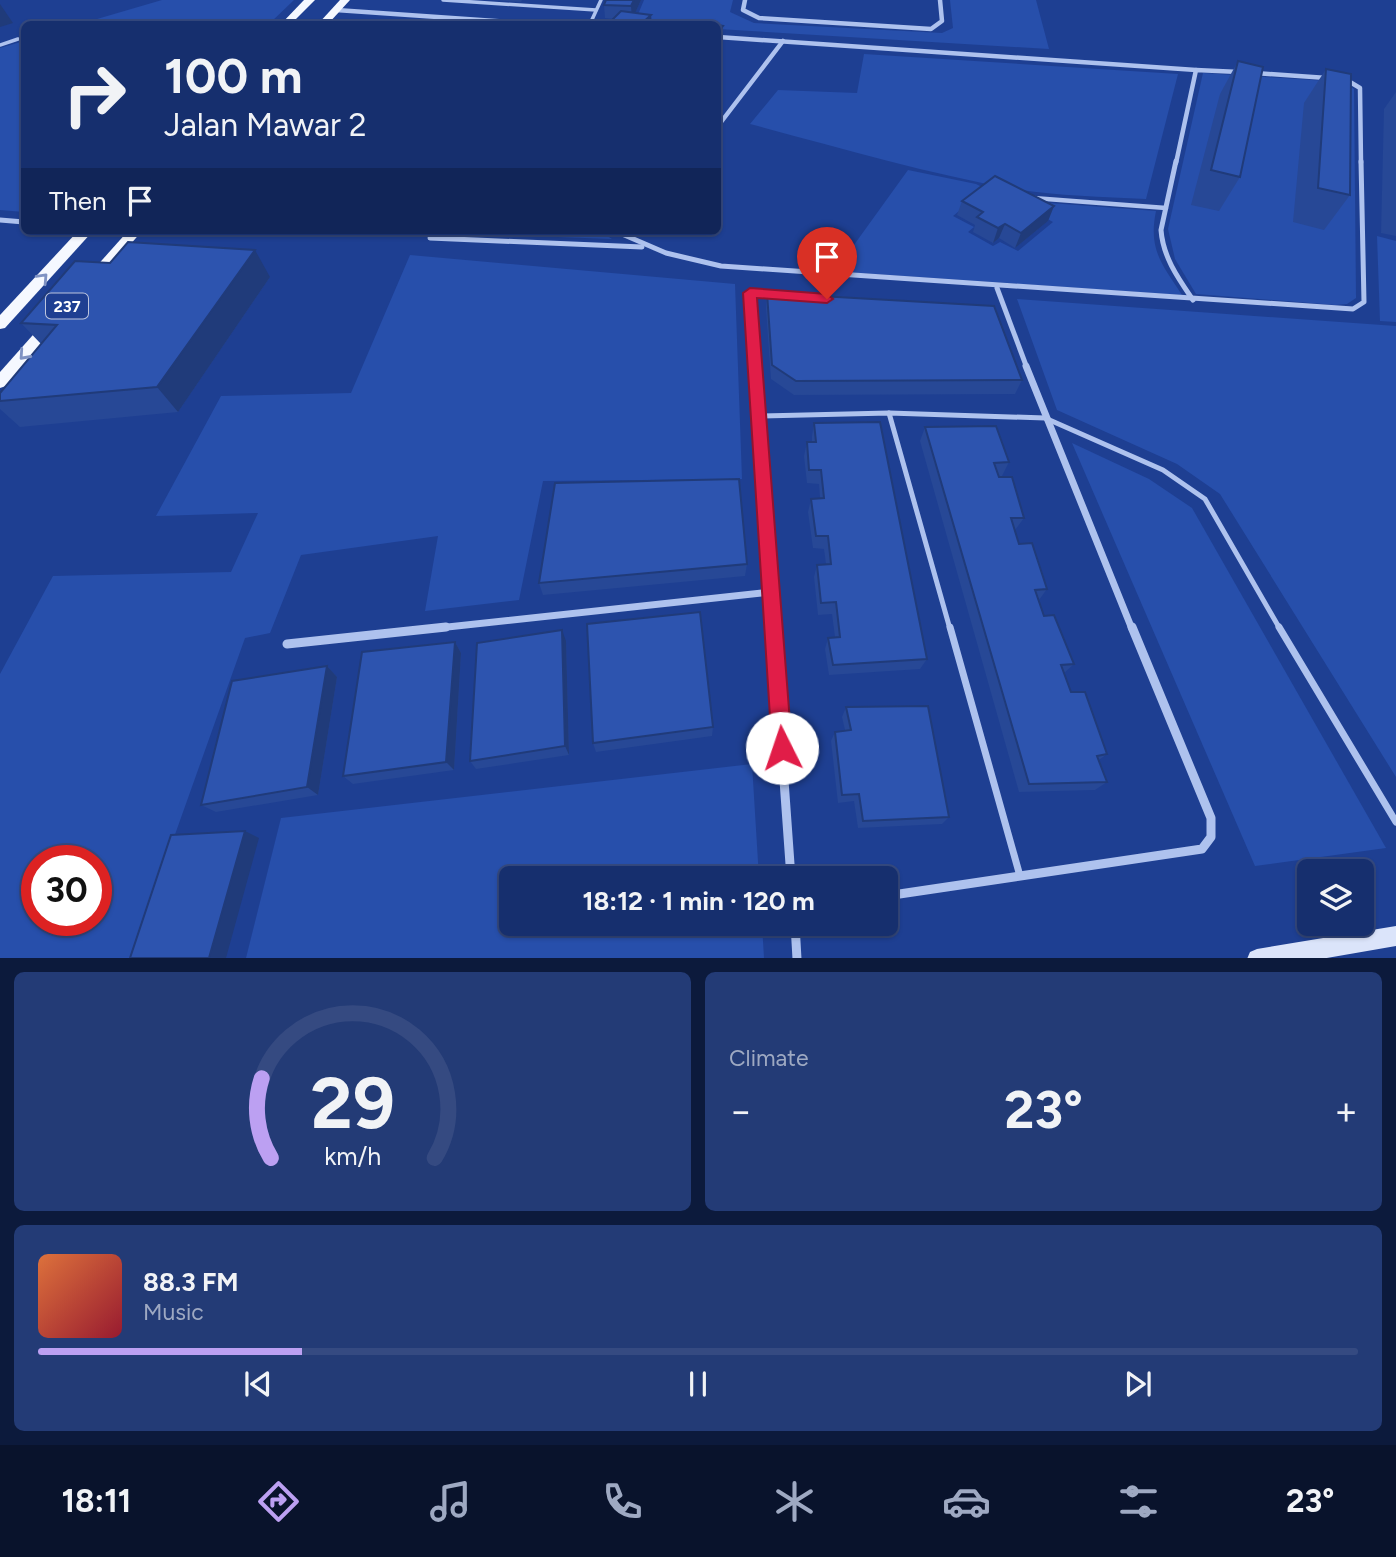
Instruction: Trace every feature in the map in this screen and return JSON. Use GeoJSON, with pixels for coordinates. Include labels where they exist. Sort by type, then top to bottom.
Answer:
{"type":"FeatureCollection","features":[{"type":"Feature","properties":{"kind":"main road"},"geometry":{"type":"LineString","coordinates":[[289,21],[310,0]]}},
{"type":"Feature","properties":{"kind":"main road"},"geometry":{"type":"LineString","coordinates":[[326,21],[345,0]]}},
{"type":"Feature","properties":{"kind":"main road","name":"237"},"geometry":{"type":"LineString","coordinates":[[0,324],[82,235]]}},
{"type":"Feature","properties":{"kind":"main road","name":"237"},"geometry":{"type":"LineString","coordinates":[[81,291],[131,235]]}},
{"type":"Feature","properties":{"kind":"main road","name":"237"},"geometry":{"type":"LineString","coordinates":[[0,382],[63,311]]}},
{"type":"Feature","properties":{"kind":"main road"},"geometry":{"type":"LineString","coordinates":[[1257,958],[1396,936]]}},
{"type":"Feature","properties":{"kind":"street"},"geometry":{"type":"LineString","coordinates":[[745,0],[743,10],[759,18],[931,29],[942,21],[940,0]]}},
{"type":"Feature","properties":{"kind":"street"},"geometry":{"type":"LineString","coordinates":[[336,10],[496,21]]}},
{"type":"Feature","properties":{"kind":"street"},"geometry":{"type":"LineString","coordinates":[[622,235],[682,258],[720,266],[997,288],[1337,310],[1353,309],[1364,302],[1360,88],[1345,79],[721,37]]}},
{"type":"Feature","properties":{"kind":"street"},"geometry":{"type":"LineString","coordinates":[[721,122],[783,41]]}},
{"type":"Feature","properties":{"kind":"street"},"geometry":{"type":"LineString","coordinates":[[1193,300],[1167,259],[1161,244],[1166,208],[1196,70]]}},
{"type":"Feature","properties":{"kind":"street"},"geometry":{"type":"LineString","coordinates":[[0,220],[21,222]]}},
{"type":"Feature","properties":{"kind":"street"},"geometry":{"type":"LineString","coordinates":[[433,235],[429,238],[652,247]]}},
{"type":"Feature","properties":{"kind":"street"},"geometry":{"type":"LineString","coordinates":[[628,239],[631,235]]}},
{"type":"Feature","properties":{"kind":"street"},"geometry":{"type":"LineString","coordinates":[[898,894],[1202,849],[1212,837],[1211,818],[1045,418],[997,288]]}},
{"type":"Feature","properties":{"kind":"street"},"geometry":{"type":"LineString","coordinates":[[790,296],[750,293],[791,866]]}},
{"type":"Feature","properties":{"kind":"street"},"geometry":{"type":"LineString","coordinates":[[993,312],[1007,313]]}},
{"type":"Feature","properties":{"kind":"street"},"geometry":{"type":"LineString","coordinates":[[287,645],[771,592]]}},
{"type":"Feature","properties":{"kind":"street"},"geometry":{"type":"LineString","coordinates":[[796,936],[797,958]]}},
{"type":"Feature","properties":{"kind":"lane"},"geometry":{"type":"LineString","coordinates":[[443,0],[596,10]]}},
{"type":"Feature","properties":{"kind":"lane"},"geometry":{"type":"LineString","coordinates":[[591,21],[601,0]]}},
{"type":"Feature","properties":{"kind":"lane"},"geometry":{"type":"LineString","coordinates":[[0,45],[18,39]]}},
{"type":"Feature","properties":{"kind":"lane"},"geometry":{"type":"LineString","coordinates":[[1030,197],[1166,208]]}},
{"type":"Feature","properties":{"kind":"lane"},"geometry":{"type":"LineString","coordinates":[[888,413],[1020,876]]}},
{"type":"Feature","properties":{"kind":"lane"},"geometry":{"type":"LineString","coordinates":[[759,416],[888,413],[1045,418],[1163,470],[1205,499],[1356,760],[1396,822]]}},
{"type":"Feature","properties":{"kind":"shaded area"},"geometry":{"type":"Polygon","coordinates":[[[162,0],[294,0],[272,21],[90,21],[162,0]]]}},
{"type":"Feature","properties":{"kind":"shaded area"},"geometry":{"type":"Polygon","coordinates":[[[644,0],[733,0],[730,12],[754,23],[942,33],[953,28],[950,0],[1036,0],[1049,49],[721,29],[721,21],[635,21],[644,0]]]}},
{"type":"Feature","properties":{"kind":"shaded area"},"geometry":{"type":"Polygon","coordinates":[[[21,42],[21,212],[0,210],[0,48],[21,42]]]}},
{"type":"Feature","properties":{"kind":"shaded area"},"geometry":{"type":"Polygon","coordinates":[[[864,54],[1178,74],[1146,199],[1063,195],[981,183],[750,124],[778,90],[857,93],[864,54]]]}},
{"type":"Feature","properties":{"kind":"shaded area"},"geometry":{"type":"Polygon","coordinates":[[[1203,73],[1342,82],[1354,89],[1356,298],[1347,304],[1196,294],[1175,259],[1168,229],[1203,73]]]}},
{"type":"Feature","properties":{"kind":"shaded area"},"geometry":{"type":"Polygon","coordinates":[[[908,170],[976,184],[986,189],[953,216],[974,227],[968,232],[993,246],[1000,242],[1018,251],[1053,222],[1020,204],[1023,201],[1156,211],[1155,247],[1182,295],[844,272],[846,256],[908,170]]]}},
{"type":"Feature","properties":{"kind":"shaded area"},"geometry":{"type":"Polygon","coordinates":[[[504,235],[606,235],[612,239],[504,235]]]}},
{"type":"Feature","properties":{"kind":"shaded area"},"geometry":{"type":"Polygon","coordinates":[[[1377,236],[1396,241],[1396,322],[1380,321],[1377,236]]]}},
{"type":"Feature","properties":{"kind":"shaded area"},"geometry":{"type":"Polygon","coordinates":[[[410,255],[735,284],[742,479],[543,481],[519,600],[425,611],[438,536],[301,555],[270,633],[245,638],[131,958],[0,958],[0,674],[53,576],[231,572],[258,513],[156,516],[221,396],[351,393],[410,255]]]}},
{"type":"Feature","properties":{"kind":"shaded area"},"geometry":{"type":"Polygon","coordinates":[[[1017,299],[1396,326],[1396,777],[1220,494],[1177,464],[1057,410],[1017,299]]]}},
{"type":"Feature","properties":{"kind":"shaded area"},"geometry":{"type":"Polygon","coordinates":[[[1072,443],[1149,479],[1192,508],[1386,848],[1255,866],[1072,443]]]}},
{"type":"Feature","properties":{"kind":"shaded area"},"geometry":{"type":"Polygon","coordinates":[[[752,764],[758,866],[499,866],[499,936],[763,936],[764,958],[246,958],[281,818],[752,764]]]}},
{"type":"Feature","properties":{"kind":"building"},"geometry":{"type":"Polygon","coordinates":[[[606,0],[634,0],[631,6],[604,5],[606,0]]]}},
{"type":"Feature","properties":{"kind":"building"},"geometry":{"type":"Polygon","coordinates":[[[621,11],[651,15],[644,21],[611,21],[621,11]]]}},
{"type":"Feature","properties":{"kind":"building"},"geometry":{"type":"Polygon","coordinates":[[[1238,61],[1263,67],[1240,177],[1211,170],[1238,61]]]}},
{"type":"Feature","properties":{"kind":"building"},"geometry":{"type":"Polygon","coordinates":[[[1326,69],[1351,74],[1350,195],[1318,188],[1326,69]]]}},
{"type":"Feature","properties":{"kind":"building"},"geometry":{"type":"Polygon","coordinates":[[[995,176],[1054,206],[1021,233],[1005,224],[998,228],[977,217],[983,212],[962,201],[995,176]]]}},
{"type":"Feature","properties":{"kind":"building"},"geometry":{"type":"Polygon","coordinates":[[[128,242],[255,250],[157,387],[0,401],[0,393],[57,325],[21,323],[75,261],[110,263],[128,242]]]}},
{"type":"Feature","properties":{"kind":"building"},"geometry":{"type":"Polygon","coordinates":[[[767,293],[994,306],[1022,380],[796,381],[772,365],[767,293]]]}},
{"type":"Feature","properties":{"kind":"building"},"geometry":{"type":"Polygon","coordinates":[[[880,422],[927,659],[833,665],[828,638],[840,637],[836,602],[821,603],[817,565],[831,564],[828,536],[816,536],[811,499],[824,498],[821,470],[809,470],[807,442],[816,442],[814,423],[880,422]]]}},
{"type":"Feature","properties":{"kind":"building"},"geometry":{"type":"Polygon","coordinates":[[[996,426],[1009,462],[994,463],[999,477],[1012,477],[1024,518],[1011,518],[1019,544],[1032,543],[1047,589],[1035,590],[1044,616],[1054,615],[1074,664],[1061,665],[1071,692],[1085,692],[1107,754],[1097,756],[1107,782],[1029,784],[925,427],[996,426]]]}},
{"type":"Feature","properties":{"kind":"building"},"geometry":{"type":"Polygon","coordinates":[[[739,479],[747,564],[539,583],[555,483],[739,479]]]}},
{"type":"Feature","properties":{"kind":"building"},"geometry":{"type":"Polygon","coordinates":[[[700,612],[713,727],[593,743],[587,624],[700,612]]]}},
{"type":"Feature","properties":{"kind":"building"},"geometry":{"type":"Polygon","coordinates":[[[562,630],[565,746],[470,761],[477,643],[562,630]]]}},
{"type":"Feature","properties":{"kind":"building"},"geometry":{"type":"Polygon","coordinates":[[[455,642],[446,762],[343,776],[362,652],[455,642]]]}},
{"type":"Feature","properties":{"kind":"building"},"geometry":{"type":"Polygon","coordinates":[[[327,666],[307,787],[201,805],[232,681],[327,666]]]}},
{"type":"Feature","properties":{"kind":"building"},"geometry":{"type":"Polygon","coordinates":[[[928,706],[949,817],[863,821],[859,794],[842,795],[835,732],[851,730],[846,707],[928,706]]]}},
{"type":"Feature","properties":{"kind":"building"},"geometry":{"type":"Polygon","coordinates":[[[245,831],[209,958],[130,958],[171,835],[245,831]]]}},
{"type":"Feature","properties":{"kind":"route"},"geometry":{"type":"LineString","coordinates":[[782,748],[750,293],[827,299]]}}]}
